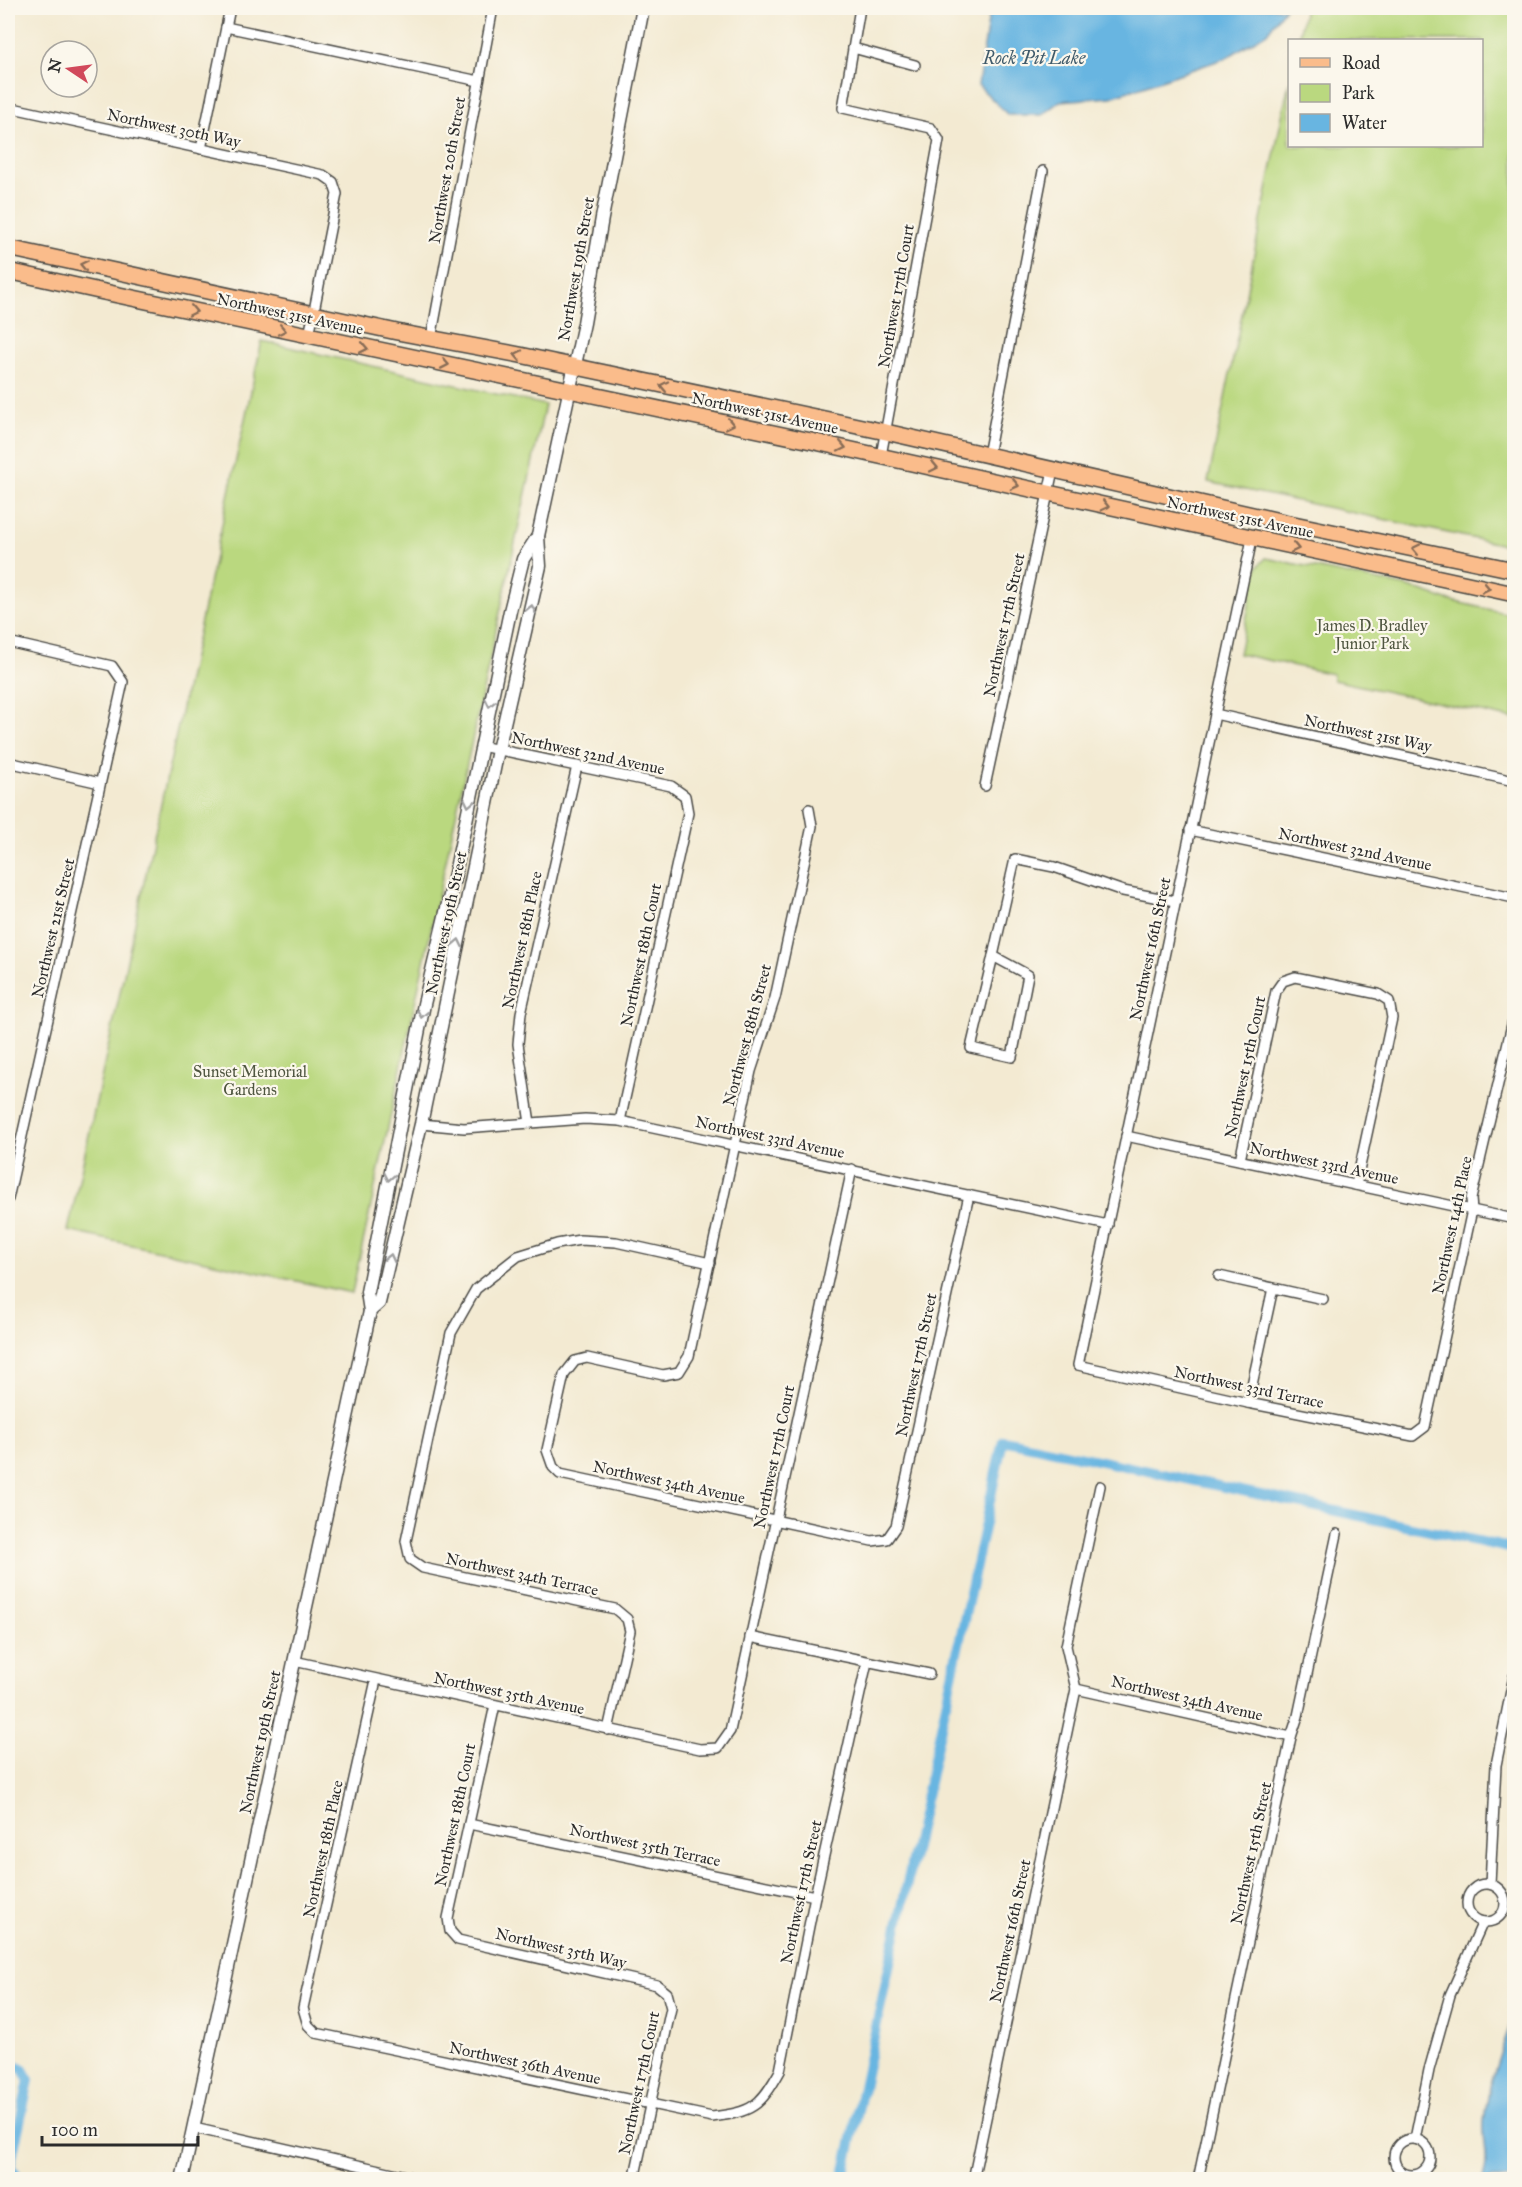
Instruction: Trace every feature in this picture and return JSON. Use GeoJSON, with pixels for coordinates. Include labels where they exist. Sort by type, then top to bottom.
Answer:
{"type":"FeatureCollection","features":[{"type":"Feature","properties":{"kind":"main road","name":"Northwest 31st Avenue"},"geometry":{"type":"LineString","coordinates":[[8,248],[431,339],[886,432],[1284,522],[1515,570]]}},
{"type":"Feature","properties":{"kind":"main road","name":"Northwest 31st Avenue"},"geometry":{"type":"LineString","coordinates":[[8,271],[881,456],[1252,539],[1515,594]]}},
{"type":"Feature","properties":{"kind":"main road"},"geometry":{"type":"LineString","coordinates":[[1252,539],[1259,530],[1269,524],[1284,522]]}},
{"type":"Feature","properties":{"kind":"street"},"geometry":{"type":"LineString","coordinates":[[201,149],[230,8]]}},
{"type":"Feature","properties":{"kind":"street","name":"Northwest 20th Street"},"geometry":{"type":"LineString","coordinates":[[431,339],[493,8]]}},
{"type":"Feature","properties":{"kind":"street","name":"Northwest 19th Street"},"geometry":{"type":"LineString","coordinates":[[370,1311],[379,1303],[421,1124],[498,750],[540,566],[538,536],[575,367],[643,8]]}},
{"type":"Feature","properties":{"kind":"street"},"geometry":{"type":"LineString","coordinates":[[860,8],[853,48],[915,65]]}},
{"type":"Feature","properties":{"kind":"street"},"geometry":{"type":"LineString","coordinates":[[226,27],[479,81]]}},
{"type":"Feature","properties":{"kind":"street","name":"Northwest 17th Court"},"geometry":{"type":"LineString","coordinates":[[853,48],[843,108],[932,128],[939,140],[881,456]]}},
{"type":"Feature","properties":{"kind":"street","name":"Northwest 30th Way"},"geometry":{"type":"LineString","coordinates":[[8,107],[323,175],[333,182],[338,194],[314,314]]}},
{"type":"Feature","properties":{"kind":"street"},"geometry":{"type":"LineString","coordinates":[[988,455],[1043,171]]}},
{"type":"Feature","properties":{"kind":"street"},"geometry":{"type":"LineString","coordinates":[[309,336],[314,314]]}},
{"type":"Feature","properties":{"kind":"street","name":"Northwest 17th Street"},"geometry":{"type":"LineString","coordinates":[[985,786],[1053,470]]}},
{"type":"Feature","properties":{"kind":"street","name":"Northwest 19th Street"},"geometry":{"type":"LineString","coordinates":[[182,2180],[370,1311],[367,1292],[388,1180],[481,746],[523,559],[538,536]]}},
{"type":"Feature","properties":{"kind":"street","name":"Northwest 16th Street"},"geometry":{"type":"LineString","coordinates":[[1078,1365],[1252,539]]}},
{"type":"Feature","properties":{"kind":"street","name":"Northwest 21st Street"},"geometry":{"type":"LineString","coordinates":[[8,642],[112,666],[123,682],[8,1200]]}},
{"type":"Feature","properties":{"kind":"street","name":"Northwest 31st Way"},"geometry":{"type":"LineString","coordinates":[[1215,714],[1515,781]]}},
{"type":"Feature","properties":{"kind":"street","name":"Northwest 32nd Avenue"},"geometry":{"type":"LineString","coordinates":[[481,746],[671,786],[685,796]]}},
{"type":"Feature","properties":{"kind":"street"},"geometry":{"type":"LineString","coordinates":[[8,762],[100,783]]}},
{"type":"Feature","properties":{"kind":"street","name":"Northwest 18th Place"},"geometry":{"type":"LineString","coordinates":[[530,1123],[518,1044],[520,1013],[577,766]]}},
{"type":"Feature","properties":{"kind":"street","name":"Northwest 18th Court"},"geometry":{"type":"LineString","coordinates":[[620,1121],[688,813],[685,796]]}},
{"type":"Feature","properties":{"kind":"street","name":"Northwest 18th Street"},"geometry":{"type":"LineString","coordinates":[[553,1467],[547,1450],[564,1375],[575,1361],[587,1358],[663,1375],[679,1372],[689,1356],[751,1071],[775,998],[812,826],[809,809]]}},
{"type":"Feature","properties":{"kind":"street","name":"Northwest 32nd Avenue"},"geometry":{"type":"LineString","coordinates":[[1190,830],[1515,898]]}},
{"type":"Feature","properties":{"kind":"street"},"geometry":{"type":"LineString","coordinates":[[993,957],[1028,975],[1012,1057],[971,1048],[1015,859],[1054,867],[1123,891],[1175,901]]}},
{"type":"Feature","properties":{"kind":"street","name":"Northwest 15th Court"},"geometry":{"type":"LineString","coordinates":[[1240,1160],[1276,991],[1283,981],[1295,977],[1378,994],[1389,1001],[1392,1018],[1356,1185]]}},
{"type":"Feature","properties":{"kind":"street","name":"Northwest 14th Place"},"geometry":{"type":"LineString","coordinates":[[1413,1436],[1425,1427],[1472,1210],[1472,1199],[1515,1016]]}},
{"type":"Feature","properties":{"kind":"street","name":"Northwest 33rd Avenue"},"geometry":{"type":"LineString","coordinates":[[421,1124],[464,1128],[585,1119],[620,1121],[1108,1225]]}},
{"type":"Feature","properties":{"kind":"street","name":"Northwest 33rd Avenue"},"geometry":{"type":"LineString","coordinates":[[1126,1136],[1515,1219]]}},
{"type":"Feature","properties":{"kind":"street","name":"Northwest 17th Court"},"geometry":{"type":"LineString","coordinates":[[718,1748],[730,1731],[852,1169]]}},
{"type":"Feature","properties":{"kind":"street","name":"Northwest 17th Street"},"geometry":{"type":"LineString","coordinates":[[887,1539],[896,1526],[969,1194]]}},
{"type":"Feature","properties":{"kind":"street","name":"Northwest 34th Terrace"},"geometry":{"type":"LineString","coordinates":[[609,1730],[630,1631],[627,1619],[615,1609],[423,1568],[410,1559],[406,1541],[451,1333],[476,1289],[518,1256],[557,1244],[580,1240],[616,1242],[710,1263]]}},
{"type":"Feature","properties":{"kind":"street"},"geometry":{"type":"LineString","coordinates":[[1219,1276],[1323,1299]]}},
{"type":"Feature","properties":{"kind":"street"},"geometry":{"type":"LineString","coordinates":[[1248,1403],[1273,1288]]}},
{"type":"Feature","properties":{"kind":"street","name":"Northwest 33rd Terrace"},"geometry":{"type":"LineString","coordinates":[[1078,1365],[1248,1403],[1413,1436]]}},
{"type":"Feature","properties":{"kind":"street","name":"Northwest 34th Avenue"},"geometry":{"type":"LineString","coordinates":[[553,1467],[560,1474],[776,1521],[872,1541],[887,1539]]}},
{"type":"Feature","properties":{"kind":"street"},"geometry":{"type":"LineString","coordinates":[[1076,1689],[1066,1646],[1100,1486]]}},
{"type":"Feature","properties":{"kind":"street","name":"Northwest 15th Street"},"geometry":{"type":"LineString","coordinates":[[1198,2180],[1291,1737],[1298,1716],[1337,1534]]}},
{"type":"Feature","properties":{"kind":"street"},"geometry":{"type":"LineString","coordinates":[[750,1637],[929,1674]]}},
{"type":"Feature","properties":{"kind":"street","name":"Northwest 35th Avenue"},"geometry":{"type":"LineString","coordinates":[[294,1661],[700,1749],[718,1748]]}},
{"type":"Feature","properties":{"kind":"street","name":"Northwest 17th Street"},"geometry":{"type":"LineString","coordinates":[[741,2114],[758,2104],[780,2071],[815,1896],[867,1662]]}},
{"type":"Feature","properties":{"kind":"street"},"geometry":{"type":"LineString","coordinates":[[1490,1884],[1496,1766],[1515,1676]]}},
{"type":"Feature","properties":{"kind":"street","name":"Northwest 18th Place"},"geometry":{"type":"LineString","coordinates":[[308,2025],[303,2008],[376,1680]]}},
{"type":"Feature","properties":{"kind":"street","name":"Northwest 16th Street"},"geometry":{"type":"LineString","coordinates":[[972,2180],[1076,1689]]}},
{"type":"Feature","properties":{"kind":"street","name":"Northwest 34th Avenue"},"geometry":{"type":"LineString","coordinates":[[1076,1689],[1291,1737]]}},
{"type":"Feature","properties":{"kind":"street","name":"Northwest 18th Court"},"geometry":{"type":"LineString","coordinates":[[450,1931],[448,1918],[495,1705]]}},
{"type":"Feature","properties":{"kind":"street","name":"Northwest 35th Terrace"},"geometry":{"type":"LineString","coordinates":[[469,1824],[815,1896]]}},
{"type":"Feature","properties":{"kind":"street"},"geometry":{"type":"LineString","coordinates":[[1490,1884],[1502,1892],[1505,1906],[1497,1919],[1483,1922],[1470,1914],[1467,1899],[1475,1887],[1490,1884]]}},
{"type":"Feature","properties":{"kind":"street"},"geometry":{"type":"LineString","coordinates":[[1415,2139],[1429,2070],[1450,1995],[1483,1922]]}},
{"type":"Feature","properties":{"kind":"street","name":"Northwest 35th Way"},"geometry":{"type":"LineString","coordinates":[[450,1931],[458,1940],[657,1985],[667,1993]]}},
{"type":"Feature","properties":{"kind":"street","name":"Northwest 17th Court"},"geometry":{"type":"LineString","coordinates":[[634,2180],[671,2008],[667,1993]]}},
{"type":"Feature","properties":{"kind":"street","name":"Northwest 36th Avenue"},"geometry":{"type":"LineString","coordinates":[[308,2025],[316,2033],[712,2117],[741,2114]]}},
{"type":"Feature","properties":{"kind":"street"},"geometry":{"type":"LineString","coordinates":[[194,2128],[424,2180]]}},
{"type":"Feature","properties":{"kind":"street"},"geometry":{"type":"LineString","coordinates":[[1415,2139],[1427,2147],[1430,2161],[1422,2172],[1408,2177],[1396,2167],[1394,2154],[1402,2142],[1415,2139]]}},
{"type":"Feature","properties":{"kind":"green space"},"geometry":{"type":"Polygon","coordinates":[[[1305,8],[1514,8],[1514,547],[1208,482],[1288,87],[1288,147],[1483,147],[1483,39],[1298,39],[1305,8]]]}},
{"type":"Feature","properties":{"kind":"green space","name":"Sunset Memorial Gardens"},"geometry":{"type":"Polygon","coordinates":[[[262,341],[545,405],[352,1293],[68,1231],[262,341]]]}},
{"type":"Feature","properties":{"kind":"green space","name":"James D. Bradley Junior Park"},"geometry":{"type":"Polygon","coordinates":[[[1266,558],[1409,587],[1447,600],[1514,615],[1514,719],[1333,680],[1333,674],[1239,654],[1257,567],[1266,558]]]}},
{"type":"Feature","properties":{"kind":"water","name":"Rock Pit Lake"},"geometry":{"type":"Polygon","coordinates":[[[990,8],[1285,8],[1267,33],[1226,58],[1111,97],[1060,101],[1042,115],[1008,115],[978,85],[990,8]]]}},
{"type":"Feature","properties":{"kind":"water"},"geometry":{"type":"Polygon","coordinates":[[[1514,2014],[1514,2179],[1482,2179],[1486,2165],[1484,2121],[1486,2107],[1496,2066],[1514,2014]]]}},
{"type":"Feature","properties":{"kind":"waterway"},"geometry":{"type":"LineString","coordinates":[[843,2180],[1003,1440],[1514,1549]]}},
{"type":"Feature","properties":{"kind":"waterway"},"geometry":{"type":"LineString","coordinates":[[8,2065],[22,2068],[29,2080],[10,2167],[20,2178],[27,2180]]}}]}
